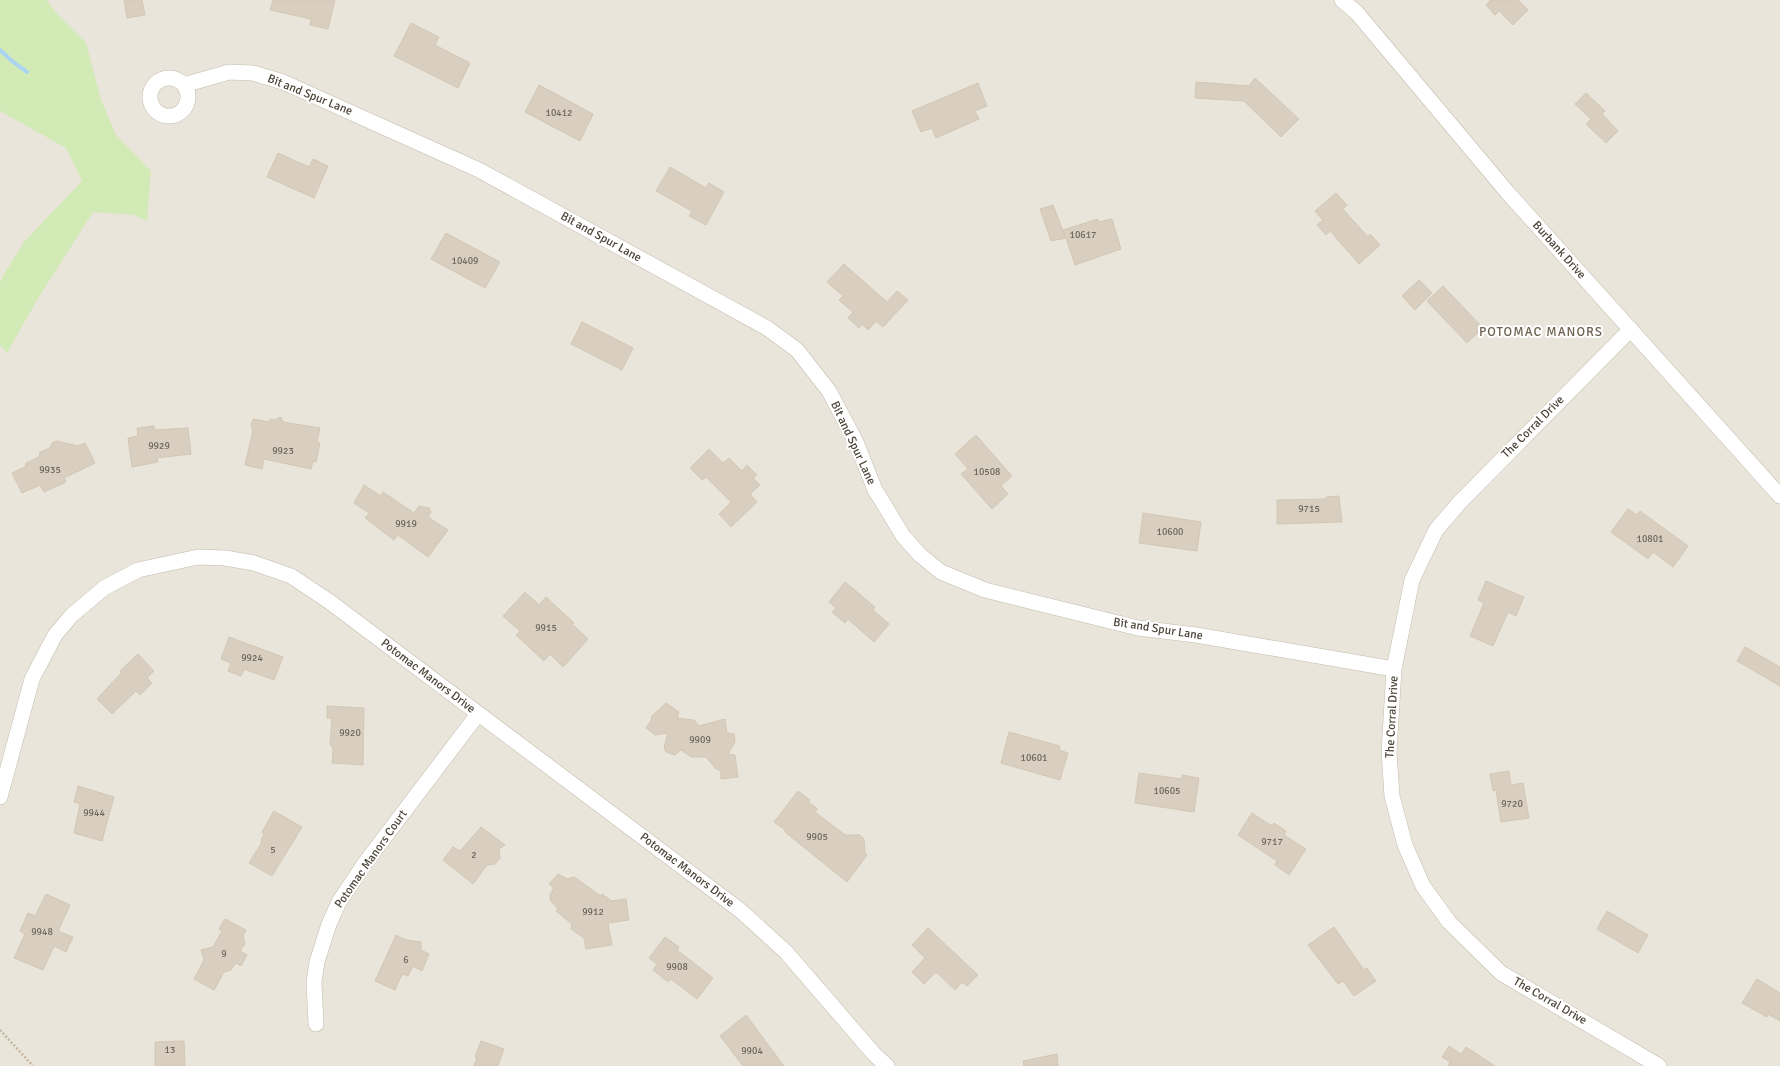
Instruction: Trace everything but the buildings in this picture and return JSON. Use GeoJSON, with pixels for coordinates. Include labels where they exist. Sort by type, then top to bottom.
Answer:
{"type":"FeatureCollection","features":[{"type":"Feature","properties":{"kind":"street","name":"Burbank Drive"},"geometry":{"type":"LineString","coordinates":[[1342,0],[1356,13],[1508,193],[1780,496]]}},
{"type":"Feature","properties":{"kind":"street","name":"Bit and Spur Lane"},"geometry":{"type":"LineString","coordinates":[[184,85],[229,72],[253,73],[283,82],[479,170],[767,328],[798,350],[829,391],[856,442],[875,490],[903,536],[920,556],[941,572],[984,590],[1138,628],[1196,635],[1394,669]]}},
{"type":"Feature","properties":{"kind":"street","name":"The Corral Drive"},"geometry":{"type":"LineString","coordinates":[[1631,329],[1460,502],[1436,530],[1412,580],[1394,669],[1389,752],[1392,796],[1405,845],[1423,886],[1449,922],[1501,973],[1659,1066]]}},
{"type":"Feature","properties":{"kind":"street","name":"Potomac Manors Drive"},"geometry":{"type":"LineString","coordinates":[[0,797],[32,678],[55,635],[72,615],[104,588],[138,570],[198,557],[225,558],[254,563],[291,576],[330,602],[742,911],[786,952],[874,1054],[887,1066]]}},
{"type":"Feature","properties":{"kind":"street","name":"Potomac Manors Court"},"geometry":{"type":"LineString","coordinates":[[316,1024],[314,982],[317,962],[329,924],[339,902],[365,863],[478,714]]}},
{"type":"Feature","properties":{"kind":"path"},"geometry":{"type":"LineString","coordinates":[[0,1030],[33,1066]]}},
{"type":"Feature","properties":{"kind":"shaded area"},"geometry":{"type":"Polygon","coordinates":[[[0,0],[1780,0],[1780,1066],[0,1066],[0,0]]]}},
{"type":"Feature","properties":{"kind":"green space"},"geometry":{"type":"Polygon","coordinates":[[[0,0],[46,0],[58,15],[86,43],[101,100],[116,135],[151,171],[147,221],[134,215],[93,212],[37,300],[7,353],[0,345],[0,282],[24,242],[82,181],[66,148],[0,111],[0,0]]]}},
{"type":"Feature","properties":{"kind":"waterway"},"geometry":{"type":"LineString","coordinates":[[0,50],[27,72]]}},
{"type":"Feature","properties":{"kind":"district","name":"POTOMAC MANORS"},"geometry":{"type":"Point","coordinates":[1541,332]}}]}
